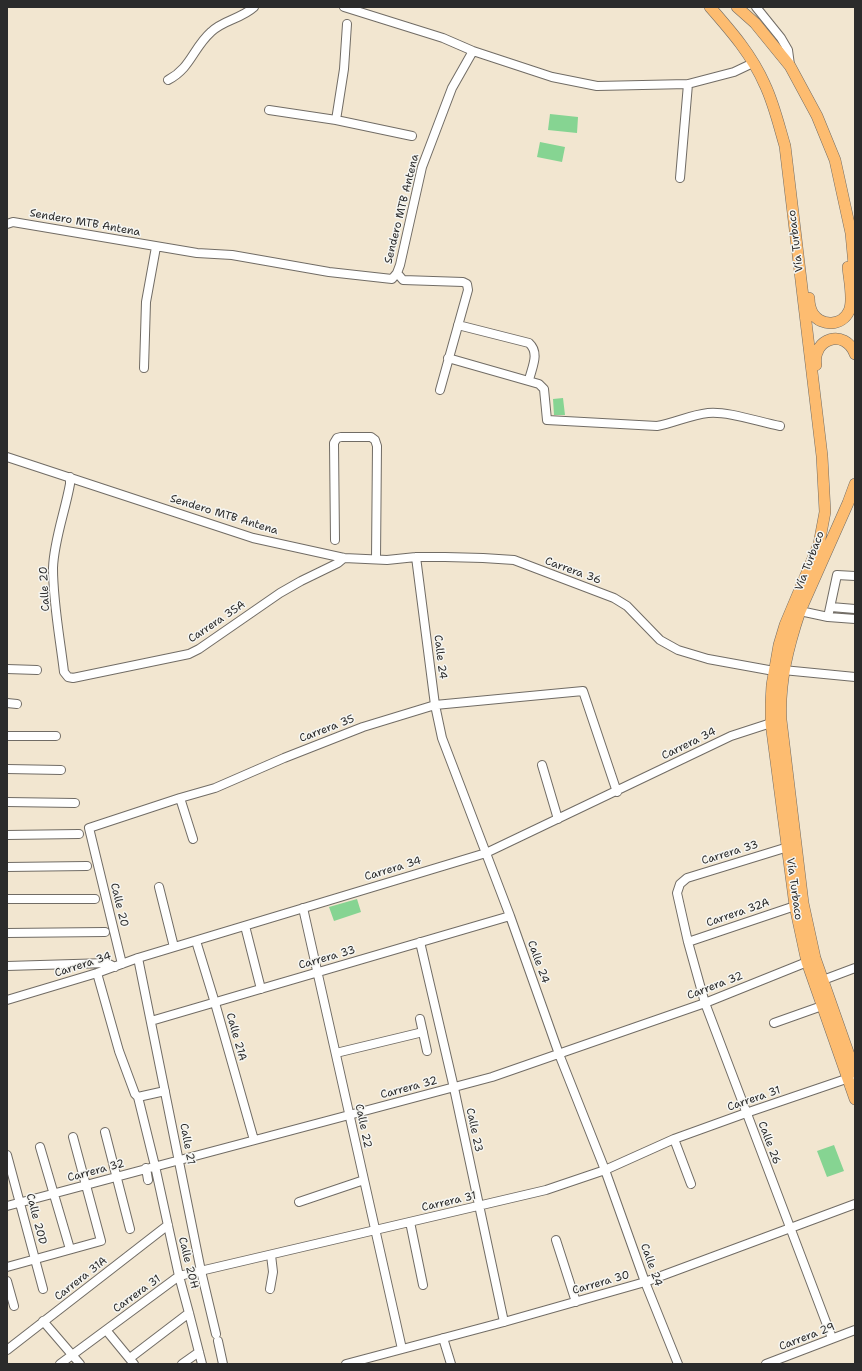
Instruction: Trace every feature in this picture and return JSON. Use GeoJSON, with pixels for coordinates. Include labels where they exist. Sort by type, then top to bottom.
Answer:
{"type":"FeatureCollection","features":[{"type":"Feature","properties":{"kind":"highway","name":"Vía Turbaco"},"geometry":{"type":"LineString","coordinates":[[710,7],[736,36],[765,84],[776,111],[785,146],[822,456],[825,512],[819,544],[785,625],[778,670],[770,703],[795,906],[807,962],[822,1006],[853,1075]]}},
{"type":"Feature","properties":{"kind":"highway"},"geometry":{"type":"LineString","coordinates":[[737,7],[755,23],[790,66],[817,116],[835,160],[851,233],[855,276]]}},
{"type":"Feature","properties":{"kind":"highway"},"geometry":{"type":"LineString","coordinates":[[797,246],[804,251],[809,305],[812,312],[816,318],[824,322],[838,322],[844,319],[849,312],[851,305],[846,245],[851,233]]}},
{"type":"Feature","properties":{"kind":"highway"},"geometry":{"type":"LineString","coordinates":[[822,456],[826,446],[815,355],[824,342],[832,339],[840,339],[848,343],[855,354]]}},
{"type":"Feature","properties":{"kind":"highway","name":"Vía Turbaco"},"geometry":{"type":"LineString","coordinates":[[855,484],[800,611],[788,647],[778,670],[781,720],[803,903],[815,958],[853,1075],[855,1099]]}},
{"type":"Feature","properties":{"kind":"street"},"geometry":{"type":"LineString","coordinates":[[168,80],[178,75],[183,70],[209,33],[219,24],[247,13],[254,7]]}},
{"type":"Feature","properties":{"kind":"street"},"geometry":{"type":"LineString","coordinates":[[344,7],[443,38],[473,51],[552,77],[597,86],[688,84],[734,72],[753,62]]}},
{"type":"Feature","properties":{"kind":"street"},"geometry":{"type":"LineString","coordinates":[[756,7],[781,38],[788,50],[790,66]]}},
{"type":"Feature","properties":{"kind":"street"},"geometry":{"type":"LineString","coordinates":[[336,120],[344,69],[347,24]]}},
{"type":"Feature","properties":{"kind":"street","name":"Sendero MTB Antena"},"geometry":{"type":"LineString","coordinates":[[7,224],[13,222],[198,254],[232,255],[329,272],[392,279],[397,273],[422,167],[452,88],[473,51]]}},
{"type":"Feature","properties":{"kind":"street"},"geometry":{"type":"LineString","coordinates":[[680,178],[688,84]]}},
{"type":"Feature","properties":{"kind":"street"},"geometry":{"type":"LineString","coordinates":[[269,110],[336,120],[412,136]]}},
{"type":"Feature","properties":{"kind":"street"},"geometry":{"type":"LineString","coordinates":[[144,368],[146,302],[156,247]]}},
{"type":"Feature","properties":{"kind":"street"},"geometry":{"type":"LineString","coordinates":[[397,273],[403,280],[463,282],[467,284],[468,290],[440,390]]}},
{"type":"Feature","properties":{"kind":"street"},"geometry":{"type":"LineString","coordinates":[[458,325],[529,343],[534,347],[536,354],[529,380]]}},
{"type":"Feature","properties":{"kind":"street"},"geometry":{"type":"LineString","coordinates":[[448,358],[539,384],[544,389],[547,420],[657,426],[706,414],[718,413],[780,426]]}},
{"type":"Feature","properties":{"kind":"street"},"geometry":{"type":"LineString","coordinates":[[335,540],[334,442],[337,438],[341,437],[371,437],[375,440],[377,446],[376,559]]}},
{"type":"Feature","properties":{"kind":"street","name":"Sendero MTB Antena"},"geometry":{"type":"LineString","coordinates":[[7,456],[253,538],[344,558]]}},
{"type":"Feature","properties":{"kind":"street","name":"Calle 20"},"geometry":{"type":"LineString","coordinates":[[68,677],[64,672],[54,595],[53,567],[70,484],[70,476]]}},
{"type":"Feature","properties":{"kind":"street","name":"Carrera 36"},"geometry":{"type":"LineString","coordinates":[[344,558],[376,559],[416,557],[514,560],[614,598],[627,606],[660,640],[678,650],[708,659],[778,670]]}},
{"type":"Feature","properties":{"kind":"street","name":"Calle 24"},"geometry":{"type":"LineString","coordinates":[[416,557],[435,705],[442,738],[510,916],[559,1054],[605,1170],[645,1282],[678,1364]]}},
{"type":"Feature","properties":{"kind":"street","name":"Carrera 35A"},"geometry":{"type":"LineString","coordinates":[[68,677],[73,678],[189,654],[199,649],[280,593],[338,563],[344,558]]}},
{"type":"Feature","properties":{"kind":"street"},"geometry":{"type":"LineString","coordinates":[[828,617],[837,575],[855,576]]}},
{"type":"Feature","properties":{"kind":"street"},"geometry":{"type":"LineString","coordinates":[[831,607],[855,609]]}},
{"type":"Feature","properties":{"kind":"street"},"geometry":{"type":"LineString","coordinates":[[800,611],[828,617],[855,619]]}},
{"type":"Feature","properties":{"kind":"street"},"geometry":{"type":"LineString","coordinates":[[7,669],[37,670]]}},
{"type":"Feature","properties":{"kind":"street"},"geometry":{"type":"LineString","coordinates":[[778,670],[855,677]]}},
{"type":"Feature","properties":{"kind":"street","name":"Carrera 35"},"geometry":{"type":"LineString","coordinates":[[89,828],[180,798],[216,788],[284,758],[363,727],[435,705],[583,691],[617,792]]}},
{"type":"Feature","properties":{"kind":"street"},"geometry":{"type":"LineString","coordinates":[[7,703],[17,704]]}},
{"type":"Feature","properties":{"kind":"street","name":"Carrera 34"},"geometry":{"type":"LineString","coordinates":[[7,1000],[98,973],[138,958],[196,940],[486,853],[617,792],[731,736],[772,723]]}},
{"type":"Feature","properties":{"kind":"street"},"geometry":{"type":"LineString","coordinates":[[7,736],[56,736]]}},
{"type":"Feature","properties":{"kind":"street"},"geometry":{"type":"LineString","coordinates":[[542,765],[558,819]]}},
{"type":"Feature","properties":{"kind":"street"},"geometry":{"type":"LineString","coordinates":[[7,769],[61,770]]}},
{"type":"Feature","properties":{"kind":"street"},"geometry":{"type":"LineString","coordinates":[[180,798],[193,839]]}},
{"type":"Feature","properties":{"kind":"street"},"geometry":{"type":"LineString","coordinates":[[7,802],[75,803]]}},
{"type":"Feature","properties":{"kind":"street","name":"Calle 20"},"geometry":{"type":"LineString","coordinates":[[89,828],[118,965]]}},
{"type":"Feature","properties":{"kind":"street"},"geometry":{"type":"LineString","coordinates":[[7,835],[79,834]]}},
{"type":"Feature","properties":{"kind":"street","name":"Carrera 33"},"geometry":{"type":"LineString","coordinates":[[680,884],[687,878],[788,847]]}},
{"type":"Feature","properties":{"kind":"street"},"geometry":{"type":"LineString","coordinates":[[7,867],[86,866]]}},
{"type":"Feature","properties":{"kind":"street","name":"Calle 26"},"geometry":{"type":"LineString","coordinates":[[680,884],[677,893],[704,1003],[832,1338]]}},
{"type":"Feature","properties":{"kind":"street"},"geometry":{"type":"LineString","coordinates":[[159,887],[174,947]]}},
{"type":"Feature","properties":{"kind":"street"},"geometry":{"type":"LineString","coordinates":[[7,899],[95,899]]}},
{"type":"Feature","properties":{"kind":"street","name":"Carrera 32A"},"geometry":{"type":"LineString","coordinates":[[688,942],[795,906]]}},
{"type":"Feature","properties":{"kind":"street","name":"Calle 22"},"geometry":{"type":"LineString","coordinates":[[303,908],[402,1349]]}},
{"type":"Feature","properties":{"kind":"street","name":"Carrera 33"},"geometry":{"type":"LineString","coordinates":[[151,1021],[510,916]]}},
{"type":"Feature","properties":{"kind":"street"},"geometry":{"type":"LineString","coordinates":[[245,926],[261,989]]}},
{"type":"Feature","properties":{"kind":"street"},"geometry":{"type":"LineString","coordinates":[[7,933],[105,932]]}},
{"type":"Feature","properties":{"kind":"street","name":"Calle 21A"},"geometry":{"type":"LineString","coordinates":[[196,940],[254,1140]]}},
{"type":"Feature","properties":{"kind":"street","name":"Calle 23"},"geometry":{"type":"LineString","coordinates":[[420,942],[454,1088],[504,1322]]}},
{"type":"Feature","properties":{"kind":"street","name":"Calle 21"},"geometry":{"type":"LineString","coordinates":[[138,958],[201,1271],[223,1364]]}},
{"type":"Feature","properties":{"kind":"street","name":"Carrera 32"},"geometry":{"type":"LineString","coordinates":[[7,1206],[492,1077],[704,1003],[807,962]]}},
{"type":"Feature","properties":{"kind":"street"},"geometry":{"type":"LineString","coordinates":[[7,966],[107,963],[118,965]]}},
{"type":"Feature","properties":{"kind":"street"},"geometry":{"type":"LineString","coordinates":[[823,980],[855,968]]}},
{"type":"Feature","properties":{"kind":"street","name":"Calle 20H"},"geometry":{"type":"LineString","coordinates":[[98,973],[119,1051],[135,1094],[138,1097],[179,1276],[190,1312],[202,1364]]}},
{"type":"Feature","properties":{"kind":"street"},"geometry":{"type":"LineString","coordinates":[[774,1023],[822,1006]]}},
{"type":"Feature","properties":{"kind":"street"},"geometry":{"type":"LineString","coordinates":[[420,1019],[427,1052]]}},
{"type":"Feature","properties":{"kind":"street"},"geometry":{"type":"LineString","coordinates":[[336,1052],[423,1032]]}},
{"type":"Feature","properties":{"kind":"street","name":"Carrera 31"},"geometry":{"type":"LineString","coordinates":[[60,1364],[179,1276],[546,1190],[605,1170],[674,1139],[853,1075]]}},
{"type":"Feature","properties":{"kind":"street"},"geometry":{"type":"LineString","coordinates":[[138,1097],[165,1091]]}},
{"type":"Feature","properties":{"kind":"street"},"geometry":{"type":"LineString","coordinates":[[105,1132],[130,1229]]}},
{"type":"Feature","properties":{"kind":"street"},"geometry":{"type":"LineString","coordinates":[[7,1267],[100,1241],[73,1137]]}},
{"type":"Feature","properties":{"kind":"street"},"geometry":{"type":"LineString","coordinates":[[674,1139],[691,1184]]}},
{"type":"Feature","properties":{"kind":"street"},"geometry":{"type":"LineString","coordinates":[[40,1147],[70,1249]]}},
{"type":"Feature","properties":{"kind":"street","name":"Calle 20D"},"geometry":{"type":"LineString","coordinates":[[7,1155],[21,1202],[43,1289]]}},
{"type":"Feature","properties":{"kind":"street"},"geometry":{"type":"LineString","coordinates":[[146,1168],[148,1180]]}},
{"type":"Feature","properties":{"kind":"street"},"geometry":{"type":"LineString","coordinates":[[299,1202],[364,1180]]}},
{"type":"Feature","properties":{"kind":"street","name":"Carrera 30"},"geometry":{"type":"LineString","coordinates":[[346,1364],[504,1322],[645,1282],[855,1204]]}},
{"type":"Feature","properties":{"kind":"street"},"geometry":{"type":"LineString","coordinates":[[410,1222],[423,1285]]}},
{"type":"Feature","properties":{"kind":"street","name":"Carrera 31A"},"geometry":{"type":"LineString","coordinates":[[7,1350],[168,1225]]}},
{"type":"Feature","properties":{"kind":"street"},"geometry":{"type":"LineString","coordinates":[[556,1240],[576,1302]]}},
{"type":"Feature","properties":{"kind":"street"},"geometry":{"type":"LineString","coordinates":[[270,1289],[273,1272],[271,1255]]}},
{"type":"Feature","properties":{"kind":"street"},"geometry":{"type":"LineString","coordinates":[[7,1281],[14,1306]]}},
{"type":"Feature","properties":{"kind":"street"},"geometry":{"type":"LineString","coordinates":[[106,1330],[132,1361],[190,1312]]}},
{"type":"Feature","properties":{"kind":"street"},"geometry":{"type":"LineString","coordinates":[[43,1321],[80,1364]]}},
{"type":"Feature","properties":{"kind":"street","name":"Carrera 29"},"geometry":{"type":"LineString","coordinates":[[766,1364],[855,1330]]}},
{"type":"Feature","properties":{"kind":"street"},"geometry":{"type":"LineString","coordinates":[[444,1338],[451,1364]]}},
{"type":"Feature","properties":{"kind":"street"},"geometry":{"type":"LineString","coordinates":[[182,1364],[199,1352]]}},
{"type":"Feature","properties":{"kind":"green space"},"geometry":{"type":"Polygon","coordinates":[[[550,114],[578,117],[577,133],[548,130],[550,114]]]}},
{"type":"Feature","properties":{"kind":"green space"},"geometry":{"type":"Polygon","coordinates":[[[540,142],[565,147],[562,162],[537,157],[540,142]]]}},
{"type":"Feature","properties":{"kind":"green space"},"geometry":{"type":"Polygon","coordinates":[[[563,398],[565,415],[554,415],[553,399],[563,398]]]}},
{"type":"Feature","properties":{"kind":"green space"},"geometry":{"type":"Polygon","coordinates":[[[357,899],[361,912],[334,921],[329,907],[357,899]]]}},
{"type":"Feature","properties":{"kind":"green space"},"geometry":{"type":"Polygon","coordinates":[[[834,1145],[844,1171],[827,1177],[817,1151],[834,1145]]]}}]}
